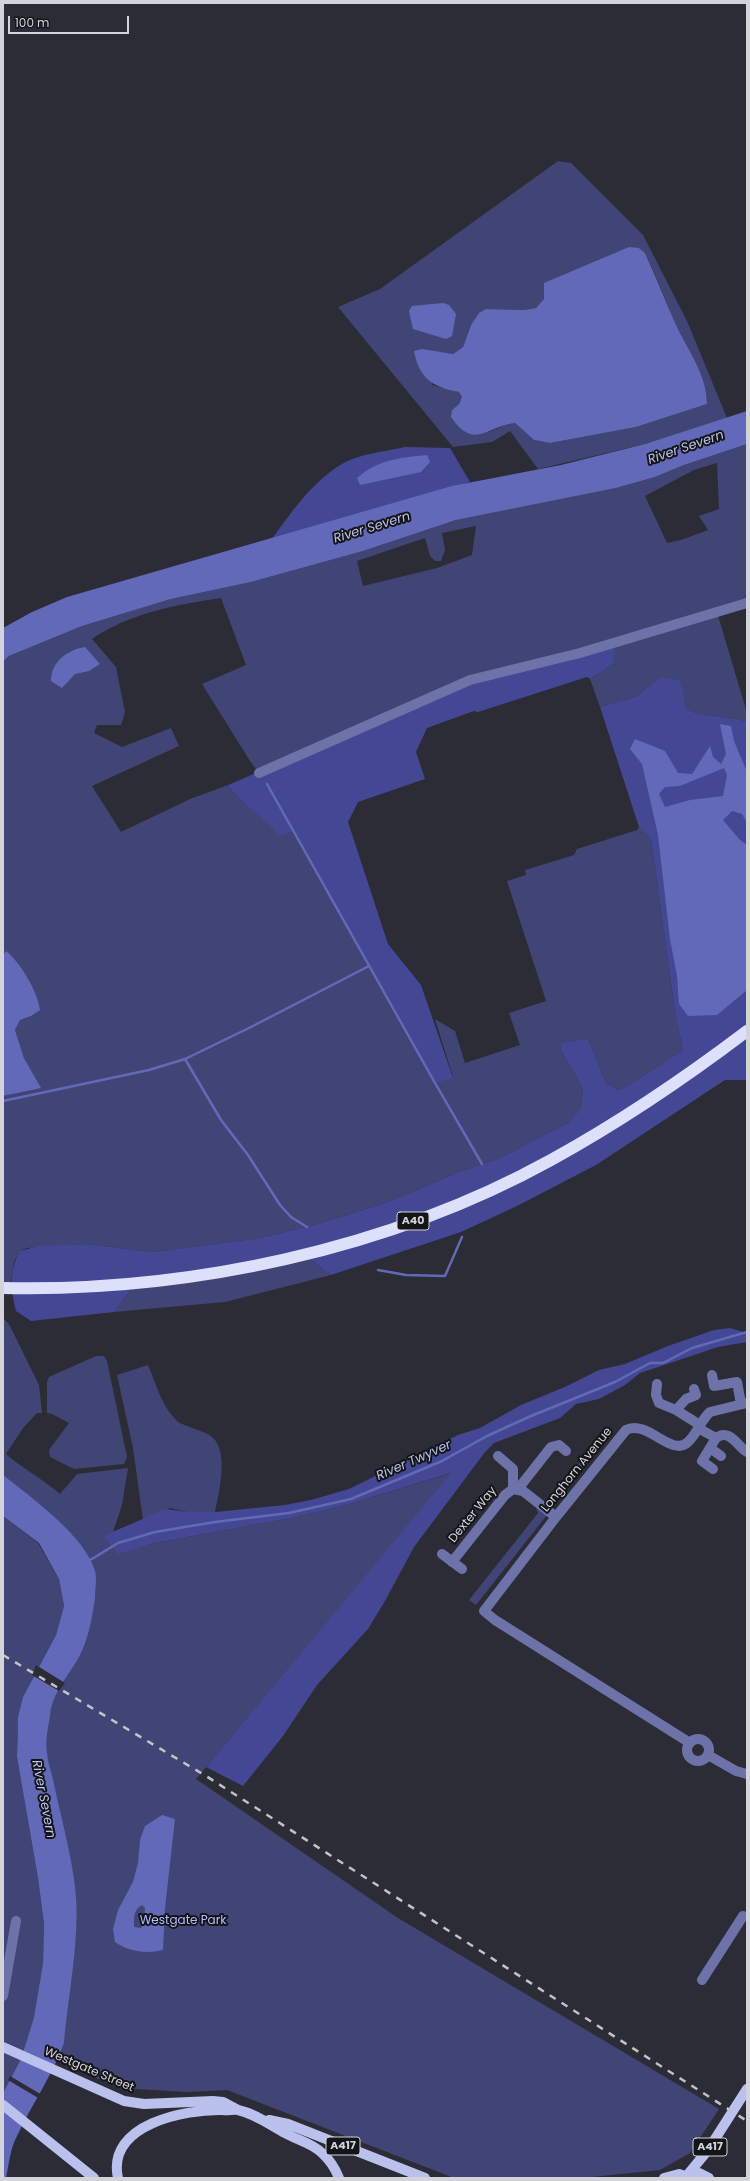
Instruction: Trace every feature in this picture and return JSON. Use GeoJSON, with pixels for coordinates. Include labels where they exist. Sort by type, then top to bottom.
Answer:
{"type":"FeatureCollection","features":[{"type":"Feature","properties":{"kind":"highway","name":"A40"},"geometry":{"type":"LineString","coordinates":[[3,1288],[111,1286],[199,1276],[304,1255],[421,1218],[487,1191],[550,1160],[605,1128],[692,1073],[747,1031]]}},
{"type":"Feature","properties":{"kind":"main road","name":"Westgate Street"},"geometry":{"type":"LineString","coordinates":[[3,2047],[113,2097],[135,2103],[153,2104],[213,2101],[223,2102],[238,2110]]}},
{"type":"Feature","properties":{"kind":"main road","name":"A417"},"geometry":{"type":"LineString","coordinates":[[687,2177],[708,2150],[747,2089]]}},
{"type":"Feature","properties":{"kind":"main road"},"geometry":{"type":"LineString","coordinates":[[3,2105],[94,2178]]}},
{"type":"Feature","properties":{"kind":"main road","name":"A417"},"geometry":{"type":"LineString","coordinates":[[118,2178],[117,2164],[121,2150],[132,2137],[146,2126],[165,2118],[188,2112],[238,2110],[259,2118],[317,2148],[334,2166],[339,2178]]}},
{"type":"Feature","properties":{"kind":"main road","name":"A417"},"geometry":{"type":"LineString","coordinates":[[259,2118],[288,2124],[425,2178]]}},
{"type":"Feature","properties":{"kind":"main road"},"geometry":{"type":"LineString","coordinates":[[664,2178],[679,2174],[687,2177],[699,2173],[709,2178]]}},
{"type":"Feature","properties":{"kind":"street"},"geometry":{"type":"LineString","coordinates":[[259,773],[470,680],[580,653],[747,603]]}},
{"type":"Feature","properties":{"kind":"street"},"geometry":{"type":"LineString","coordinates":[[712,1375],[714,1386],[737,1382],[744,1404]]}},
{"type":"Feature","properties":{"kind":"street"},"geometry":{"type":"LineString","coordinates":[[657,1384],[656,1395],[659,1403],[676,1410],[716,1438]]}},
{"type":"Feature","properties":{"kind":"street"},"geometry":{"type":"LineString","coordinates":[[676,1410],[686,1399],[696,1395],[694,1389]]}},
{"type":"Feature","properties":{"kind":"street","name":"Longhorn Avenue"},"geometry":{"type":"LineString","coordinates":[[690,1743],[495,1620],[484,1611],[556,1516],[626,1430],[631,1427],[641,1428],[673,1445],[681,1446],[687,1443],[706,1415],[715,1409],[744,1404]]}},
{"type":"Feature","properties":{"kind":"street"},"geometry":{"type":"LineString","coordinates":[[713,1469],[702,1461],[716,1438],[720,1435],[726,1435],[736,1440],[741,1449],[747,1452]]}},
{"type":"Feature","properties":{"kind":"street","name":"Dexter Way"},"geometry":{"type":"LineString","coordinates":[[452,1562],[505,1495],[516,1489],[551,1447],[559,1445],[566,1451]]}},
{"type":"Feature","properties":{"kind":"street"},"geometry":{"type":"LineString","coordinates":[[710,1448],[720,1456]]}},
{"type":"Feature","properties":{"kind":"street"},"geometry":{"type":"LineString","coordinates":[[498,1456],[514,1469],[516,1489],[524,1491],[556,1516]]}},
{"type":"Feature","properties":{"kind":"street","name":"Dexter Way"},"geometry":{"type":"LineString","coordinates":[[442,1554],[462,1569]]}},
{"type":"Feature","properties":{"kind":"street"},"geometry":{"type":"LineString","coordinates":[[696,1739],[704,1740],[709,1746],[708,1755],[700,1760],[691,1758],[688,1751],[690,1743],[696,1739]]}},
{"type":"Feature","properties":{"kind":"street"},"geometry":{"type":"LineString","coordinates":[[708,1755],[736,1771],[747,1774]]}},
{"type":"Feature","properties":{"kind":"street"},"geometry":{"type":"LineString","coordinates":[[702,1980],[743,1916]]}},
{"type":"Feature","properties":{"kind":"street"},"geometry":{"type":"LineString","coordinates":[[3,1996],[5,1971],[16,1921]]}},
{"type":"Feature","properties":{"kind":"green space"},"geometry":{"type":"Polygon","coordinates":[[[558,161],[571,163],[643,235],[687,321],[727,418],[645,444],[538,469],[510,431],[492,442],[453,447],[338,307],[380,289],[558,161]],[[639,248],[544,299],[536,308],[524,310],[486,309],[471,325],[463,347],[453,354],[440,352],[432,385],[459,392],[462,397],[459,404],[452,410],[489,432],[507,424],[515,423],[534,440],[550,443],[636,427],[707,404],[701,373],[677,327],[645,253],[639,248]]]}},
{"type":"Feature","properties":{"kind":"green space"},"geometry":{"type":"Polygon","coordinates":[[[747,444],[747,603],[717,612],[747,713],[747,721],[696,713],[685,709],[684,694],[659,678],[637,696],[600,707],[590,679],[613,664],[259,773],[202,684],[246,665],[221,598],[170,607],[137,616],[92,639],[116,667],[125,712],[121,725],[97,725],[94,733],[122,747],[171,728],[179,746],[92,786],[121,832],[190,799],[228,785],[246,805],[280,835],[294,831],[406,1032],[453,1077],[435,1019],[455,1031],[465,1063],[520,1045],[509,1013],[546,1001],[507,881],[526,875],[525,870],[574,855],[577,849],[637,830],[639,827],[651,839],[676,1019],[683,1050],[626,1087],[618,1090],[606,1083],[588,1038],[562,1043],[562,1052],[583,1089],[580,1109],[569,1122],[500,1158],[459,1172],[388,1202],[318,1224],[260,1238],[153,1252],[86,1244],[27,1248],[19,1251],[14,1262],[10,1290],[3,1289],[3,1096],[40,1087],[24,1058],[15,1030],[20,1020],[31,1016],[6,951],[3,955],[3,661],[9,656],[82,626],[171,599],[251,582],[363,551],[456,520],[616,488],[655,477],[684,465],[747,444]],[[717,463],[694,470],[645,496],[667,543],[681,540],[708,530],[699,516],[719,509],[717,463]],[[476,526],[442,533],[445,550],[441,561],[435,561],[430,556],[425,538],[357,561],[363,586],[437,568],[472,555],[476,526]]]}},
{"type":"Feature","properties":{"kind":"green space"},"geometry":{"type":"Polygon","coordinates":[[[304,1255],[331,1275],[225,1302],[114,1312],[135,1284],[304,1255]]]}},
{"type":"Feature","properties":{"kind":"green space","name":"Westgate Park"},"geometry":{"type":"Polygon","coordinates":[[[3,1318],[9,1324],[39,1385],[42,1413],[37,1413],[23,1428],[6,1454],[60,1494],[77,1474],[128,1468],[122,1505],[113,1532],[103,1536],[118,1553],[155,1543],[292,1518],[346,1505],[452,1473],[196,1779],[398,1918],[719,2109],[690,2153],[660,2170],[582,2178],[454,2178],[227,2090],[187,2092],[119,2088],[41,2054],[58,1950],[32,1741],[80,1613],[66,1529],[41,1505],[3,1475],[3,1318]]]}},
{"type":"Feature","properties":{"kind":"green space"},"geometry":{"type":"Polygon","coordinates":[[[96,1356],[104,1356],[107,1361],[127,1457],[124,1464],[74,1469],[50,1457],[49,1450],[69,1423],[47,1413],[47,1382],[49,1377],[96,1356]]]}},
{"type":"Feature","properties":{"kind":"green space"},"geometry":{"type":"Polygon","coordinates":[[[148,1365],[163,1402],[172,1416],[180,1423],[208,1434],[215,1440],[219,1448],[222,1470],[215,1512],[187,1512],[170,1508],[143,1520],[133,1448],[117,1375],[148,1365]]]}},
{"type":"Feature","properties":{"kind":"green space"},"geometry":{"type":"Polygon","coordinates":[[[594,1444],[602,1444],[553,1506],[545,1499],[551,1499],[594,1444]]]}},
{"type":"Feature","properties":{"kind":"green space"},"geometry":{"type":"Polygon","coordinates":[[[536,1507],[547,1515],[476,1605],[469,1600],[538,1513],[536,1507]]]}},
{"type":"Feature","properties":{"kind":"green space"},"geometry":{"type":"Polygon","coordinates":[[[3,1516],[38,1543],[59,1579],[64,1606],[56,1635],[23,1697],[17,1736],[17,1757],[38,1878],[44,1924],[43,1963],[34,2017],[21,2059],[3,2093],[3,1516]]]}},
{"type":"Feature","properties":{"kind":"shaded area"},"geometry":{"type":"Polygon","coordinates":[[[405,447],[450,448],[470,482],[271,540],[309,491],[337,467],[361,456],[405,447]]]}},
{"type":"Feature","properties":{"kind":"shaded area"},"geometry":{"type":"Polygon","coordinates":[[[615,642],[613,664],[590,679],[587,677],[478,712],[474,711],[427,728],[416,752],[425,779],[358,802],[348,822],[388,944],[421,985],[453,1078],[435,1083],[294,831],[280,836],[246,805],[228,785],[473,680],[615,642]]]}},
{"type":"Feature","properties":{"kind":"shaded area"},"geometry":{"type":"Polygon","coordinates":[[[659,678],[679,680],[684,694],[686,709],[696,713],[747,721],[747,1080],[725,1080],[596,1165],[517,1206],[461,1232],[331,1275],[304,1255],[135,1284],[114,1312],[31,1321],[16,1311],[12,1280],[14,1266],[19,1251],[39,1246],[86,1244],[153,1252],[260,1238],[318,1224],[388,1202],[459,1172],[500,1158],[569,1122],[580,1109],[583,1089],[562,1052],[561,1043],[588,1038],[606,1083],[618,1090],[626,1087],[683,1050],[676,1019],[651,839],[639,827],[600,707],[637,696],[659,678]]]}},
{"type":"Feature","properties":{"kind":"shaded area"},"geometry":{"type":"Polygon","coordinates":[[[730,1328],[747,1333],[747,1342],[718,1347],[640,1373],[625,1385],[599,1399],[576,1404],[560,1418],[494,1443],[485,1452],[414,1547],[368,1629],[317,1685],[283,1736],[243,1786],[206,1767],[451,1473],[346,1505],[292,1518],[155,1543],[118,1554],[103,1536],[166,1509],[187,1512],[215,1512],[285,1505],[311,1500],[349,1489],[458,1435],[480,1428],[521,1405],[567,1386],[599,1370],[625,1364],[668,1346],[714,1330],[730,1328]]]}},
{"type":"Feature","properties":{"kind":"water"},"geometry":{"type":"Polygon","coordinates":[[[629,247],[639,248],[645,253],[677,327],[701,373],[707,404],[636,427],[550,443],[534,440],[515,423],[474,435],[467,433],[459,427],[451,417],[452,410],[459,404],[462,397],[459,392],[441,387],[428,380],[419,368],[414,351],[422,349],[453,354],[463,347],[471,325],[479,313],[486,309],[524,310],[536,308],[544,299],[544,283],[629,247]]]}},
{"type":"Feature","properties":{"kind":"water"},"geometry":{"type":"Polygon","coordinates":[[[443,303],[449,305],[456,314],[452,336],[446,339],[413,329],[409,311],[412,306],[443,303]]]}},
{"type":"Feature","properties":{"kind":"water","name":"River Severn"},"geometry":{"type":"Polygon","coordinates":[[[747,411],[747,444],[684,465],[655,477],[616,488],[456,520],[363,551],[251,582],[171,599],[82,626],[9,656],[3,661],[3,628],[32,612],[67,597],[452,486],[561,465],[645,444],[747,411]]]}},
{"type":"Feature","properties":{"kind":"water"},"geometry":{"type":"Polygon","coordinates":[[[427,455],[430,462],[421,472],[360,485],[357,478],[373,467],[390,460],[427,455]]]}},
{"type":"Feature","properties":{"kind":"water"},"geometry":{"type":"Polygon","coordinates":[[[85,647],[100,664],[89,671],[75,674],[62,688],[51,681],[54,668],[61,658],[72,651],[85,647]]]}},
{"type":"Feature","properties":{"kind":"water"},"geometry":{"type":"Polygon","coordinates":[[[720,724],[731,726],[734,741],[747,772],[747,823],[742,814],[732,811],[723,820],[740,840],[747,845],[747,990],[717,1015],[688,1016],[679,1004],[677,976],[670,939],[658,835],[642,764],[630,749],[635,739],[665,751],[678,773],[692,774],[710,746],[713,757],[721,764],[726,754],[720,724]],[[724,768],[680,786],[665,787],[659,794],[665,807],[690,800],[723,796],[727,775],[724,768]]]}},
{"type":"Feature","properties":{"kind":"water"},"geometry":{"type":"Polygon","coordinates":[[[6,951],[17,962],[28,978],[39,1003],[40,1010],[31,1016],[20,1020],[15,1030],[24,1058],[41,1088],[3,1096],[3,955],[6,951]]]}},
{"type":"Feature","properties":{"kind":"water","name":"River Severn"},"geometry":{"type":"Polygon","coordinates":[[[3,1475],[42,1506],[69,1531],[89,1558],[95,1571],[96,1581],[95,1598],[88,1634],[76,1663],[57,1692],[51,1707],[46,1749],[71,1861],[75,1887],[75,1944],[64,2043],[54,2067],[15,2141],[11,2151],[6,2178],[3,2178],[3,2093],[21,2059],[34,2017],[43,1963],[44,1924],[38,1878],[17,1757],[18,1717],[23,1697],[56,1635],[64,1606],[59,1579],[39,1543],[3,1516],[3,1475]]]}},
{"type":"Feature","properties":{"kind":"water"},"geometry":{"type":"Polygon","coordinates":[[[162,1815],[175,1819],[165,1908],[163,1950],[150,1952],[132,1950],[115,1942],[113,1929],[118,1910],[133,1882],[138,1863],[140,1840],[145,1826],[162,1815]],[[142,1905],[137,1909],[134,1927],[141,1928],[144,1922],[145,1908],[142,1905]]]}},
{"type":"Feature","properties":{"kind":"pier"},"geometry":{"type":"Polygon","coordinates":[[[36,1665],[65,1683],[59,1691],[32,1675],[36,1665]]]}},
{"type":"Feature","properties":{"kind":"pier"},"geometry":{"type":"Polygon","coordinates":[[[10,2076],[42,2095],[40,2099],[8,2080],[10,2076]]]}},
{"type":"Feature","properties":{"kind":"waterway"},"geometry":{"type":"LineString","coordinates":[[267,784],[482,1164]]}},
{"type":"Feature","properties":{"kind":"waterway"},"geometry":{"type":"LineString","coordinates":[[185,1059],[251,1027],[369,966]]}},
{"type":"Feature","properties":{"kind":"waterway"},"geometry":{"type":"LineString","coordinates":[[3,1101],[149,1070],[185,1059],[221,1120],[248,1155],[280,1205],[291,1217],[307,1227]]}},
{"type":"Feature","properties":{"kind":"waterway"},"geometry":{"type":"LineString","coordinates":[[378,1270],[406,1275],[445,1276],[462,1237]]}},
{"type":"Feature","properties":{"kind":"waterway","name":"River Twyver"},"geometry":{"type":"LineString","coordinates":[[87,1562],[118,1543],[155,1532],[215,1522],[289,1513],[351,1499],[442,1461],[487,1436],[531,1416],[615,1382],[650,1363],[663,1363],[692,1348],[747,1332]]}},
{"type":"Feature","properties":{"kind":"railway"},"geometry":{"type":"LineString","coordinates":[[3,1655],[206,1776],[747,2121]]}}]}
